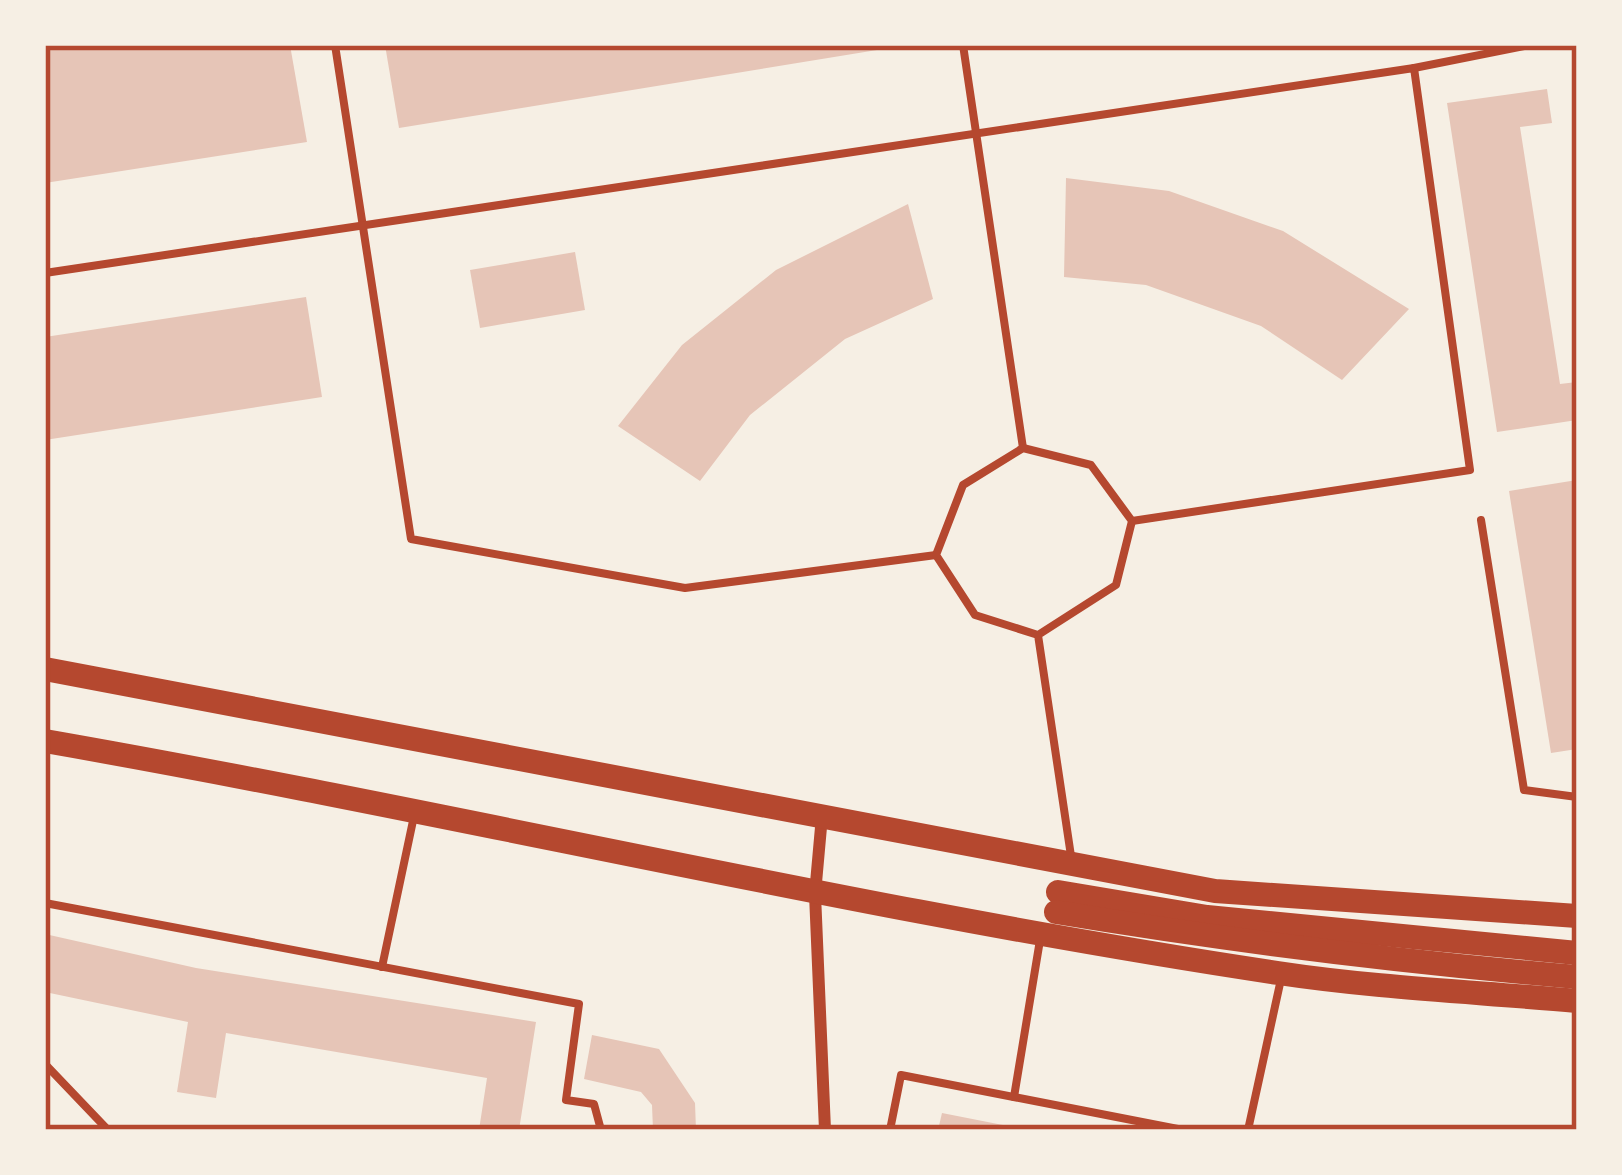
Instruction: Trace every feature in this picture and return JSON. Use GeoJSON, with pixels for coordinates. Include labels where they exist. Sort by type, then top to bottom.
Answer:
{"type":"FeatureCollection","features":[{"type":"Feature","properties":{"kind":"main road"},"geometry":{"type":"LineString","coordinates":[[45,669],[1215,891],[1577,916]]}},
{"type":"Feature","properties":{"kind":"main road"},"geometry":{"type":"LineString","coordinates":[[45,741],[415,809],[815,894],[1052,912],[1207,917],[1577,953]]}},
{"type":"Feature","properties":{"kind":"main road"},"geometry":{"type":"LineString","coordinates":[[1052,912],[1282,974],[1577,1001]]}},
{"type":"Feature","properties":{"kind":"main road"},"geometry":{"type":"LineString","coordinates":[[1052,912],[1323,953],[1577,976]]}},
{"type":"Feature","properties":{"kind":"street"},"geometry":{"type":"LineString","coordinates":[[822,817],[815,894],[825,1130]]}},
{"type":"Feature","properties":{"kind":"lane"},"geometry":{"type":"LineString","coordinates":[[335,45],[411,539],[685,588],[936,555]]}},
{"type":"Feature","properties":{"kind":"lane"},"geometry":{"type":"LineString","coordinates":[[963,45],[1023,448]]}},
{"type":"Feature","properties":{"kind":"lane"},"geometry":{"type":"LineString","coordinates":[[45,273],[1414,68],[1530,45]]}},
{"type":"Feature","properties":{"kind":"lane"},"geometry":{"type":"LineString","coordinates":[[1132,521],[1470,470],[1414,68]]}},
{"type":"Feature","properties":{"kind":"lane"},"geometry":{"type":"LineString","coordinates":[[936,555],[963,485],[1023,448],[1091,465],[1132,521]]}},
{"type":"Feature","properties":{"kind":"lane"},"geometry":{"type":"LineString","coordinates":[[1481,520],[1524,790],[1577,797]]}},
{"type":"Feature","properties":{"kind":"lane"},"geometry":{"type":"LineString","coordinates":[[1038,635],[1116,585],[1132,521]]}},
{"type":"Feature","properties":{"kind":"lane"},"geometry":{"type":"LineString","coordinates":[[936,555],[975,615],[1038,635]]}},
{"type":"Feature","properties":{"kind":"lane"},"geometry":{"type":"LineString","coordinates":[[1038,635],[1072,864]]}},
{"type":"Feature","properties":{"kind":"lane"},"geometry":{"type":"LineString","coordinates":[[382,967],[415,809]]}},
{"type":"Feature","properties":{"kind":"lane"},"geometry":{"type":"LineString","coordinates":[[45,903],[580,1004],[566,1100],[594,1104],[601,1130]]}},
{"type":"Feature","properties":{"kind":"lane"},"geometry":{"type":"LineString","coordinates":[[1014,1097],[1052,912]]}},
{"type":"Feature","properties":{"kind":"lane"},"geometry":{"type":"LineString","coordinates":[[1248,1130],[1282,974]]}},
{"type":"Feature","properties":{"kind":"lane"},"geometry":{"type":"LineString","coordinates":[[45,1064],[108,1130]]}},
{"type":"Feature","properties":{"kind":"lane"},"geometry":{"type":"LineString","coordinates":[[890,1130],[901,1075],[1184,1130]]}},
{"type":"Feature","properties":{"kind":"building"},"geometry":{"type":"Polygon","coordinates":[[[45,45],[290,45],[307,142],[45,183],[45,45]]]}},
{"type":"Feature","properties":{"kind":"building"},"geometry":{"type":"Polygon","coordinates":[[[385,45],[876,45],[877,50],[399,128],[385,45]]]}},
{"type":"Feature","properties":{"kind":"building"},"geometry":{"type":"Polygon","coordinates":[[[1547,89],[1552,123],[1520,127],[1560,384],[1577,382],[1577,420],[1497,432],[1447,103],[1547,89]]]}},
{"type":"Feature","properties":{"kind":"building"},"geometry":{"type":"Polygon","coordinates":[[[1066,178],[1169,191],[1283,231],[1409,309],[1342,380],[1261,326],[1146,285],[1064,277],[1066,178]]]}},
{"type":"Feature","properties":{"kind":"building"},"geometry":{"type":"Polygon","coordinates":[[[908,204],[933,299],[845,339],[750,415],[700,481],[618,426],[682,345],[776,270],[908,204]]]}},
{"type":"Feature","properties":{"kind":"building"},"geometry":{"type":"Polygon","coordinates":[[[575,252],[585,310],[480,328],[470,270],[575,252]]]}},
{"type":"Feature","properties":{"kind":"building"},"geometry":{"type":"Polygon","coordinates":[[[306,297],[322,397],[45,440],[45,337],[306,297]]]}},
{"type":"Feature","properties":{"kind":"building"},"geometry":{"type":"Polygon","coordinates":[[[1577,480],[1577,749],[1551,753],[1509,491],[1577,480]]]}},
{"type":"Feature","properties":{"kind":"building"},"geometry":{"type":"Polygon","coordinates":[[[45,934],[196,968],[536,1022],[519,1130],[479,1130],[487,1078],[226,1033],[216,1098],[177,1092],[188,1022],[45,992],[45,934]]]}},
{"type":"Feature","properties":{"kind":"building"},"geometry":{"type":"Polygon","coordinates":[[[592,1035],[659,1049],[695,1103],[696,1130],[653,1130],[652,1105],[641,1092],[584,1079],[592,1035]]]}},
{"type":"Feature","properties":{"kind":"building"},"geometry":{"type":"Polygon","coordinates":[[[942,1113],[1018,1128],[1018,1130],[938,1130],[942,1113]]]}}]}
